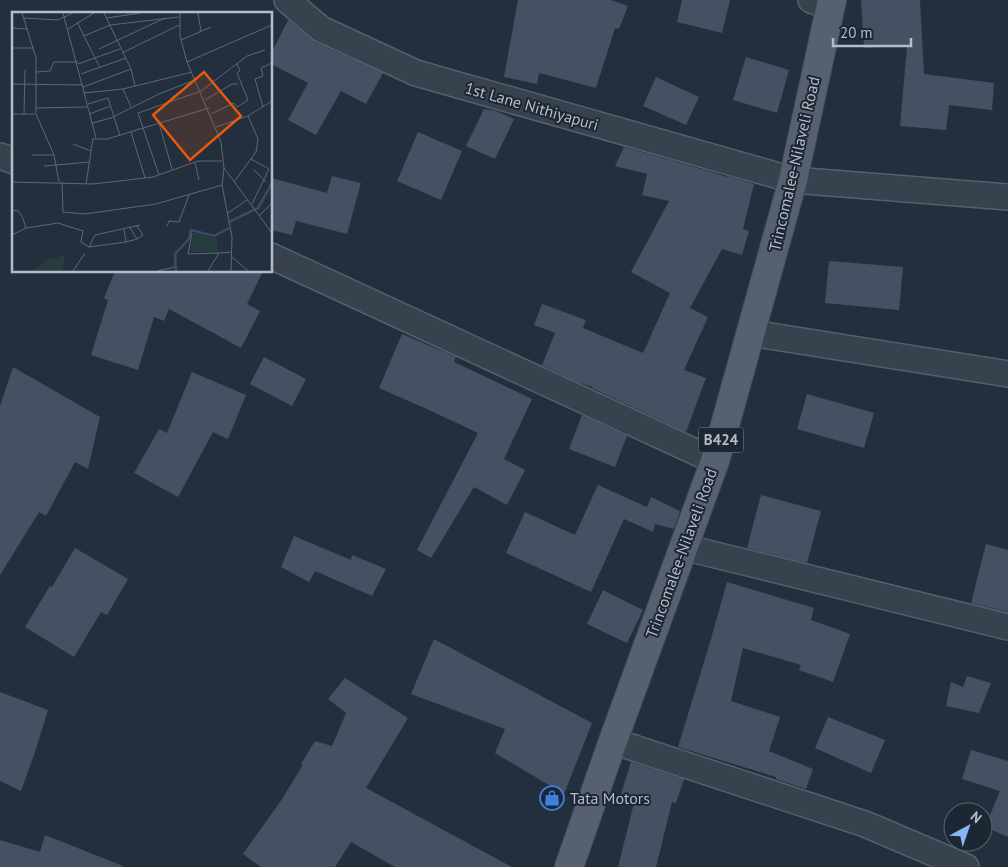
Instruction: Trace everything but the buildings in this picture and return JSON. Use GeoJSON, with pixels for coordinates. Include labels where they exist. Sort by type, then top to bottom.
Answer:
{"type":"FeatureCollection","features":[{"type":"Feature","properties":{"kind":"main road","name":"Trincomalee-Nilaveli Road"},"geometry":{"type":"LineString","coordinates":[[569,867],[612,741],[715,461],[793,180],[824,2]]}},
{"type":"Feature","properties":{"kind":"street","name":"1st Lane Nithiyapuri"},"geometry":{"type":"LineString","coordinates":[[287,0],[321,29],[416,73],[793,180],[1008,198]]}},
{"type":"Feature","properties":{"kind":"street"},"geometry":{"type":"LineString","coordinates":[[0,156],[12,160]]}},
{"type":"Feature","properties":{"kind":"street"},"geometry":{"type":"LineString","coordinates":[[272,256],[715,461]]}},
{"type":"Feature","properties":{"kind":"street"},"geometry":{"type":"LineString","coordinates":[[751,333],[1008,374]]}},
{"type":"Feature","properties":{"kind":"street"},"geometry":{"type":"LineString","coordinates":[[683,547],[1008,627]]}},
{"type":"Feature","properties":{"kind":"street"},"geometry":{"type":"LineString","coordinates":[[612,741],[865,824],[966,867]]}},
{"type":"Feature","properties":{"kind":"place","name":"Tata Motors"},"geometry":{"type":"Point","coordinates":[552,798]}}]}
